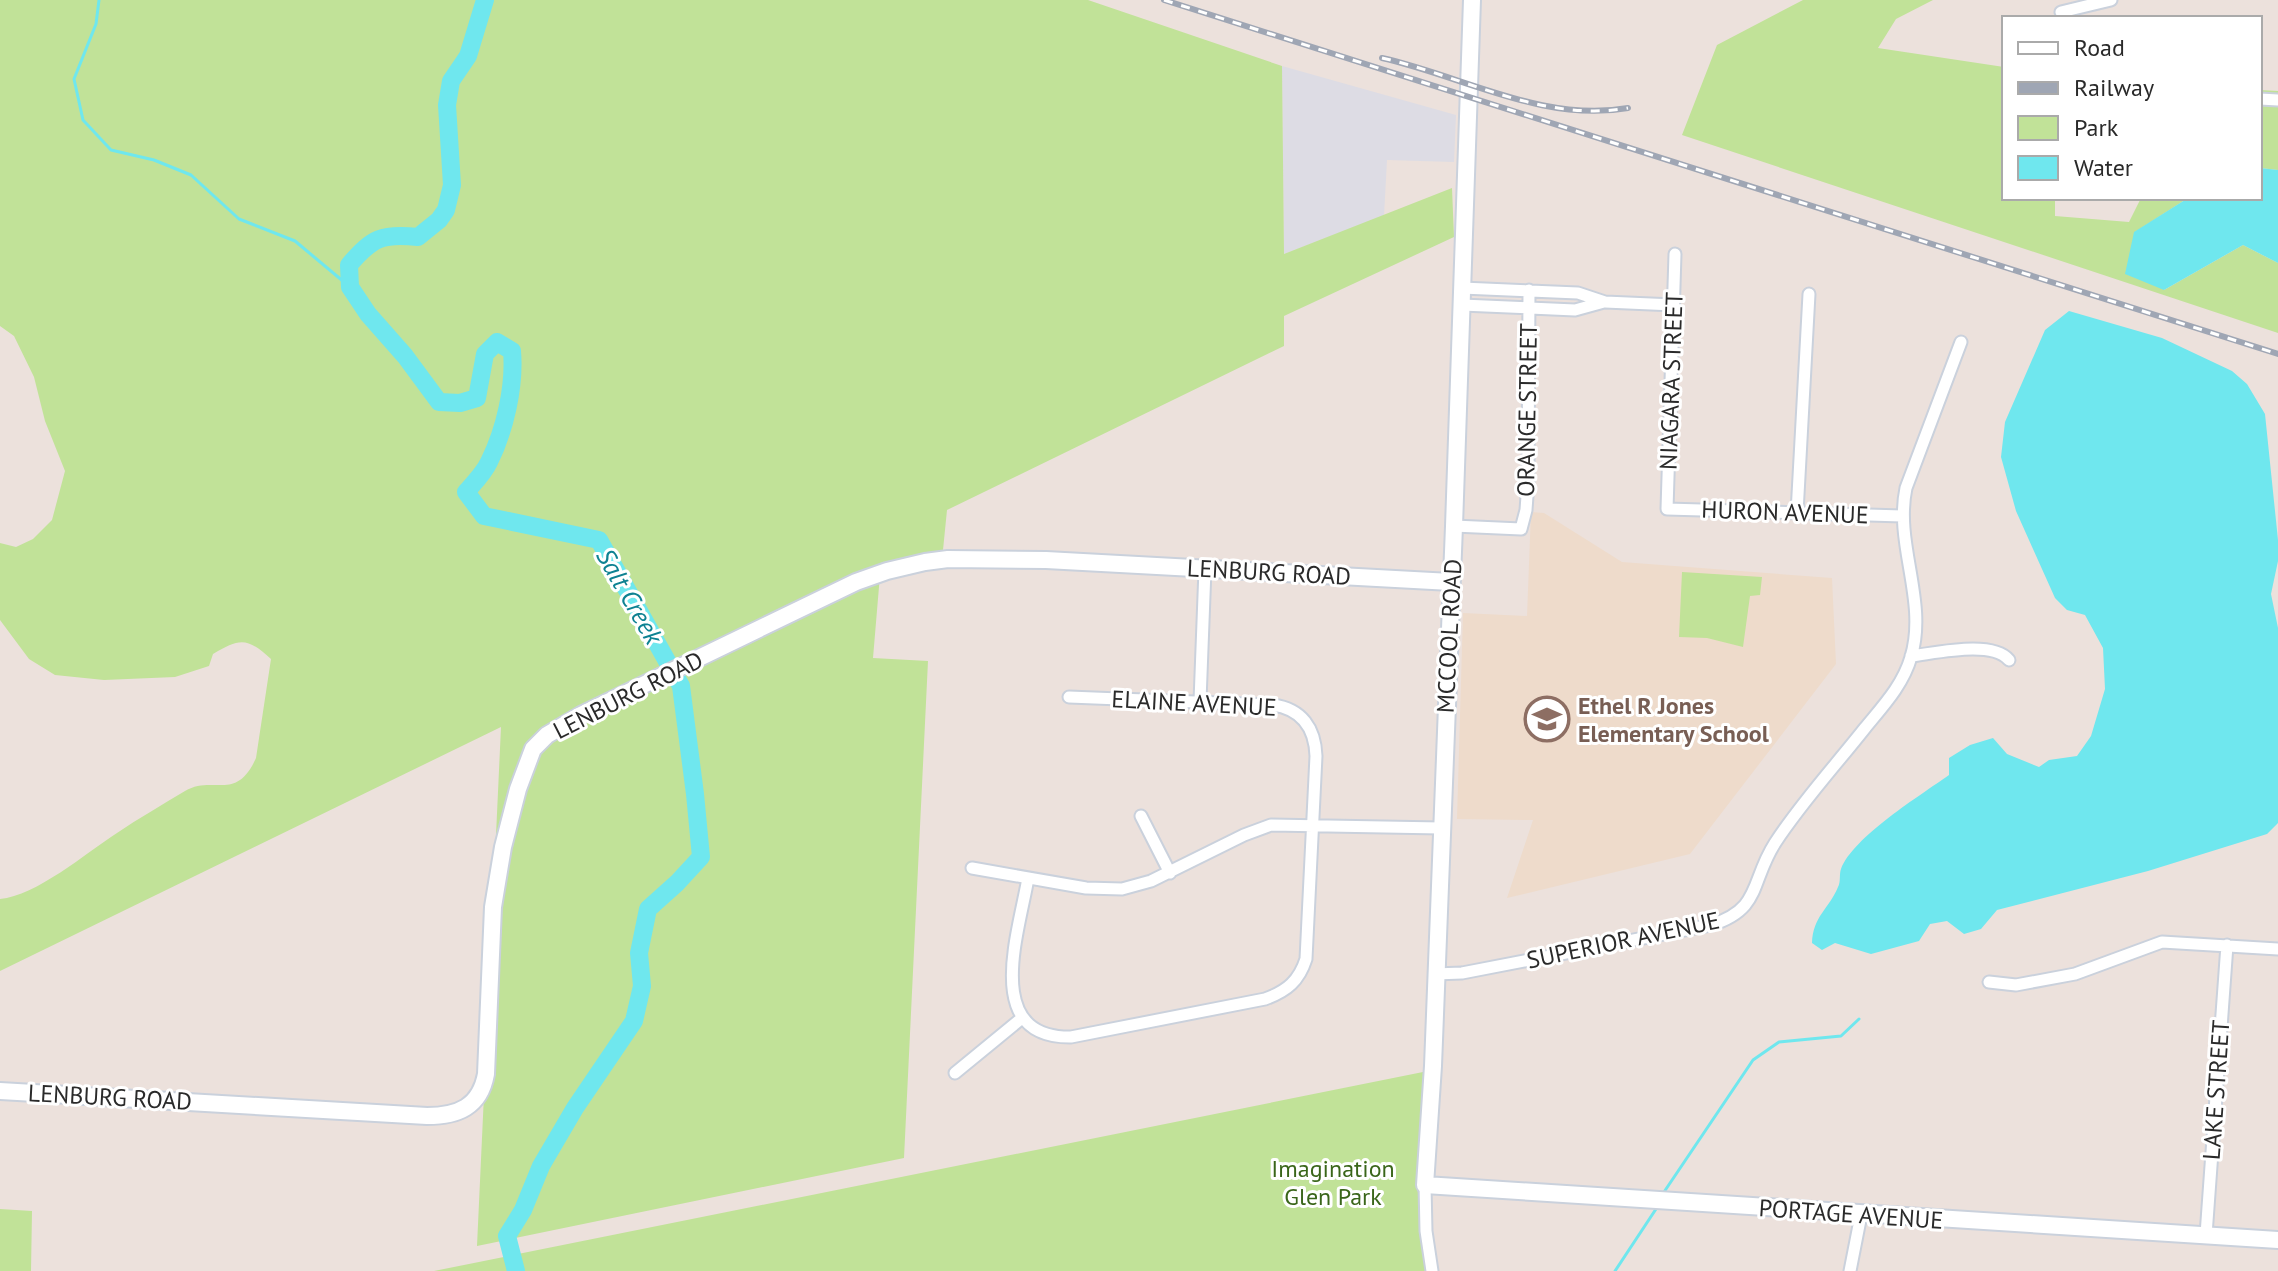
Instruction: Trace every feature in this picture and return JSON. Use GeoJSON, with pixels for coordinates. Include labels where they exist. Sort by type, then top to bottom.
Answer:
{"type":"FeatureCollection","features":[{"type":"Feature","properties":{"kind":"street","name":"MCCOOL ROAD"},"geometry":{"type":"LineString","coordinates":[[1432,1271],[1426,1231],[1425,1185],[1454,526],[1472,0]]}},
{"type":"Feature","properties":{"kind":"street"},"geometry":{"type":"LineString","coordinates":[[2061,12],[2111,0]]}},
{"type":"Feature","properties":{"kind":"street","name":"NIAGARA STREET"},"geometry":{"type":"LineString","coordinates":[[1667,509],[1675,254]]}},
{"type":"Feature","properties":{"kind":"street"},"geometry":{"type":"LineString","coordinates":[[1462,296],[1529,290],[1578,293],[1605,302],[1674,305]]}},
{"type":"Feature","properties":{"kind":"street","name":"ORANGE STREET"},"geometry":{"type":"LineString","coordinates":[[1454,526],[1521,529],[1528,482],[1529,290]]}},
{"type":"Feature","properties":{"kind":"street"},"geometry":{"type":"LineString","coordinates":[[1797,513],[1809,294]]}},
{"type":"Feature","properties":{"kind":"street"},"geometry":{"type":"LineString","coordinates":[[1462,296],[1529,308],[1575,310],[1605,302]]}},
{"type":"Feature","properties":{"kind":"street"},"geometry":{"type":"LineString","coordinates":[[1961,342],[1906,488],[1902,516],[1915,598],[1911,656],[1985,649],[2004,654],[2009,660]]}},
{"type":"Feature","properties":{"kind":"street","name":"HURON AVENUE"},"geometry":{"type":"LineString","coordinates":[[1667,509],[1902,516]]}},
{"type":"Feature","properties":{"kind":"street","name":"LENBURG ROAD"},"geometry":{"type":"LineString","coordinates":[[0,1091],[416,1116],[447,1116],[466,1109],[480,1095],[485,1081],[495,888],[518,789],[529,758],[541,741],[558,728],[856,582],[916,564],[975,558],[1451,582]]}},
{"type":"Feature","properties":{"kind":"street"},"geometry":{"type":"LineString","coordinates":[[1200,701],[1205,569]]}},
{"type":"Feature","properties":{"kind":"street","name":"SUPERIOR AVENUE"},"geometry":{"type":"LineString","coordinates":[[1435,974],[1462,973],[1711,925],[1738,914],[1752,895],[1774,845],[1893,693],[1911,656]]}},
{"type":"Feature","properties":{"kind":"street","name":"ELAINE AVENUE"},"geometry":{"type":"LineString","coordinates":[[1022,1018],[1040,1032],[1071,1037],[1265,999],[1288,989],[1302,971],[1306,959],[1316,744],[1307,723],[1290,709],[1281,706],[1069,697]]}},
{"type":"Feature","properties":{"kind":"street"},"geometry":{"type":"LineString","coordinates":[[1141,816],[1170,873]]}},
{"type":"Feature","properties":{"kind":"street"},"geometry":{"type":"LineString","coordinates":[[972,868],[1106,890],[1136,886],[1170,873],[1258,829],[1286,823],[1441,828]]}},
{"type":"Feature","properties":{"kind":"street"},"geometry":{"type":"LineString","coordinates":[[955,1073],[1022,1018],[1011,986],[1028,878]]}},
{"type":"Feature","properties":{"kind":"street"},"geometry":{"type":"LineString","coordinates":[[1989,982],[2016,985],[2075,974],[2162,942],[2278,949]]}},
{"type":"Feature","properties":{"kind":"street","name":"LAKE STREET"},"geometry":{"type":"LineString","coordinates":[[2206,1235],[2227,945]]}},
{"type":"Feature","properties":{"kind":"street","name":"PORTAGE AVENUE"},"geometry":{"type":"LineString","coordinates":[[1425,1185],[2278,1240]]}},
{"type":"Feature","properties":{"kind":"street"},"geometry":{"type":"LineString","coordinates":[[1850,1271],[1861,1215]]}},
{"type":"Feature","properties":{"kind":"shaded area"},"geometry":{"type":"Polygon","coordinates":[[[1282,66],[1456,115],[1454,162],[1387,160],[1384,216],[1284,254],[1282,66]]]}},
{"type":"Feature","properties":{"kind":"shaded area"},"geometry":{"type":"Polygon","coordinates":[[[1531,512],[1544,513],[1622,562],[1832,578],[1836,664],[1690,854],[1507,898],[1533,820],[1457,819],[1463,613],[1527,616],[1531,512]]]}},
{"type":"Feature","properties":{"kind":"green space"},"geometry":{"type":"Polygon","coordinates":[[[0,0],[1088,0],[1282,66],[1284,254],[1452,188],[1454,237],[1284,316],[1284,346],[947,510],[943,550],[881,563],[873,658],[928,661],[904,1158],[477,1246],[501,727],[0,971],[0,899],[45,882],[125,827],[185,791],[205,785],[232,784],[248,772],[256,758],[271,659],[256,647],[243,642],[213,654],[209,666],[175,677],[104,680],[55,675],[29,659],[0,620],[0,543],[16,547],[33,539],[52,520],[65,471],[45,421],[34,377],[14,336],[0,326],[0,0]]]}},
{"type":"Feature","properties":{"kind":"green space"},"geometry":{"type":"Polygon","coordinates":[[[1803,0],[1933,0],[1896,19],[1878,48],[2002,67],[2002,200],[2055,200],[2055,216],[2129,222],[2140,200],[2185,200],[2135,232],[2164,290],[2243,245],[2278,263],[2278,333],[1682,135],[1717,45],[1803,0]]]}},
{"type":"Feature","properties":{"kind":"green space"},"geometry":{"type":"Polygon","coordinates":[[[2262,90],[2278,91],[2278,170],[2262,168],[2262,90]]]}},
{"type":"Feature","properties":{"kind":"green space"},"geometry":{"type":"Polygon","coordinates":[[[1682,572],[1762,577],[1760,595],[1750,596],[1743,647],[1707,638],[1679,637],[1682,572]]]}},
{"type":"Feature","properties":{"kind":"green space","name":"Imagination Glen Park"},"geometry":{"type":"Polygon","coordinates":[[[1428,1071],[1421,1235],[1428,1271],[434,1271],[1428,1071]]]}},
{"type":"Feature","properties":{"kind":"green space"},"geometry":{"type":"Polygon","coordinates":[[[0,1209],[32,1211],[31,1271],[0,1271],[0,1209]]]}},
{"type":"Feature","properties":{"kind":"water"},"geometry":{"type":"Polygon","coordinates":[[[2262,168],[2278,170],[2278,263],[2243,245],[2164,290],[2125,274],[2134,232],[2185,200],[2262,200],[2262,168]]]}},
{"type":"Feature","properties":{"kind":"water"},"geometry":{"type":"Polygon","coordinates":[[[2069,311],[2162,338],[2232,371],[2247,384],[2265,414],[2278,540],[2278,561],[2271,594],[2278,628],[2278,823],[2267,834],[2148,871],[1997,910],[1981,929],[1964,934],[1947,921],[1930,924],[1919,941],[1871,954],[1835,943],[1822,950],[1812,943],[1813,934],[1818,919],[1839,885],[1841,869],[1848,857],[1873,830],[1949,775],[1949,758],[1970,745],[1993,738],[2007,754],[2039,767],[2049,760],[2077,756],[2091,736],[2105,689],[2103,648],[2085,615],[2067,610],[2055,598],[2016,511],[2001,457],[2005,422],[2045,330],[2069,311]]]}},
{"type":"Feature","properties":{"kind":"waterway"},"geometry":{"type":"LineString","coordinates":[[99,0],[96,24],[74,79],[83,120],[111,150],[154,160],[191,175],[239,219],[295,241],[350,287]]}},
{"type":"Feature","properties":{"kind":"waterway","name":"Salt Creek"},"geometry":{"type":"LineString","coordinates":[[485,0],[468,56],[451,81],[447,105],[452,185],[446,210],[418,237],[386,237],[371,243],[349,265],[350,287],[439,402],[460,403],[477,398],[485,354],[497,342],[512,351],[508,408],[500,436],[487,466],[466,492],[484,516],[599,540],[681,686],[701,857],[648,909],[639,953],[642,986],[634,1021],[575,1108],[541,1166],[523,1210],[507,1236],[516,1271]]}},
{"type":"Feature","properties":{"kind":"waterway"},"geometry":{"type":"LineString","coordinates":[[1664,1192],[1753,1060],[1779,1042],[1841,1036],[1859,1019]]}},
{"type":"Feature","properties":{"kind":"waterway"},"geometry":{"type":"LineString","coordinates":[[1615,1271],[1656,1209]]}},
{"type":"Feature","properties":{"kind":"railway"},"geometry":{"type":"LineString","coordinates":[[1164,0],[2278,354]]}},
{"type":"Feature","properties":{"kind":"railway"},"geometry":{"type":"LineString","coordinates":[[1382,58],[1534,104],[1596,111],[1628,108]]}},
{"type":"Feature","properties":{"kind":"place","name":"Ethel R Jones Elementary School"},"geometry":{"type":"Point","coordinates":[1547,719]}}]}
